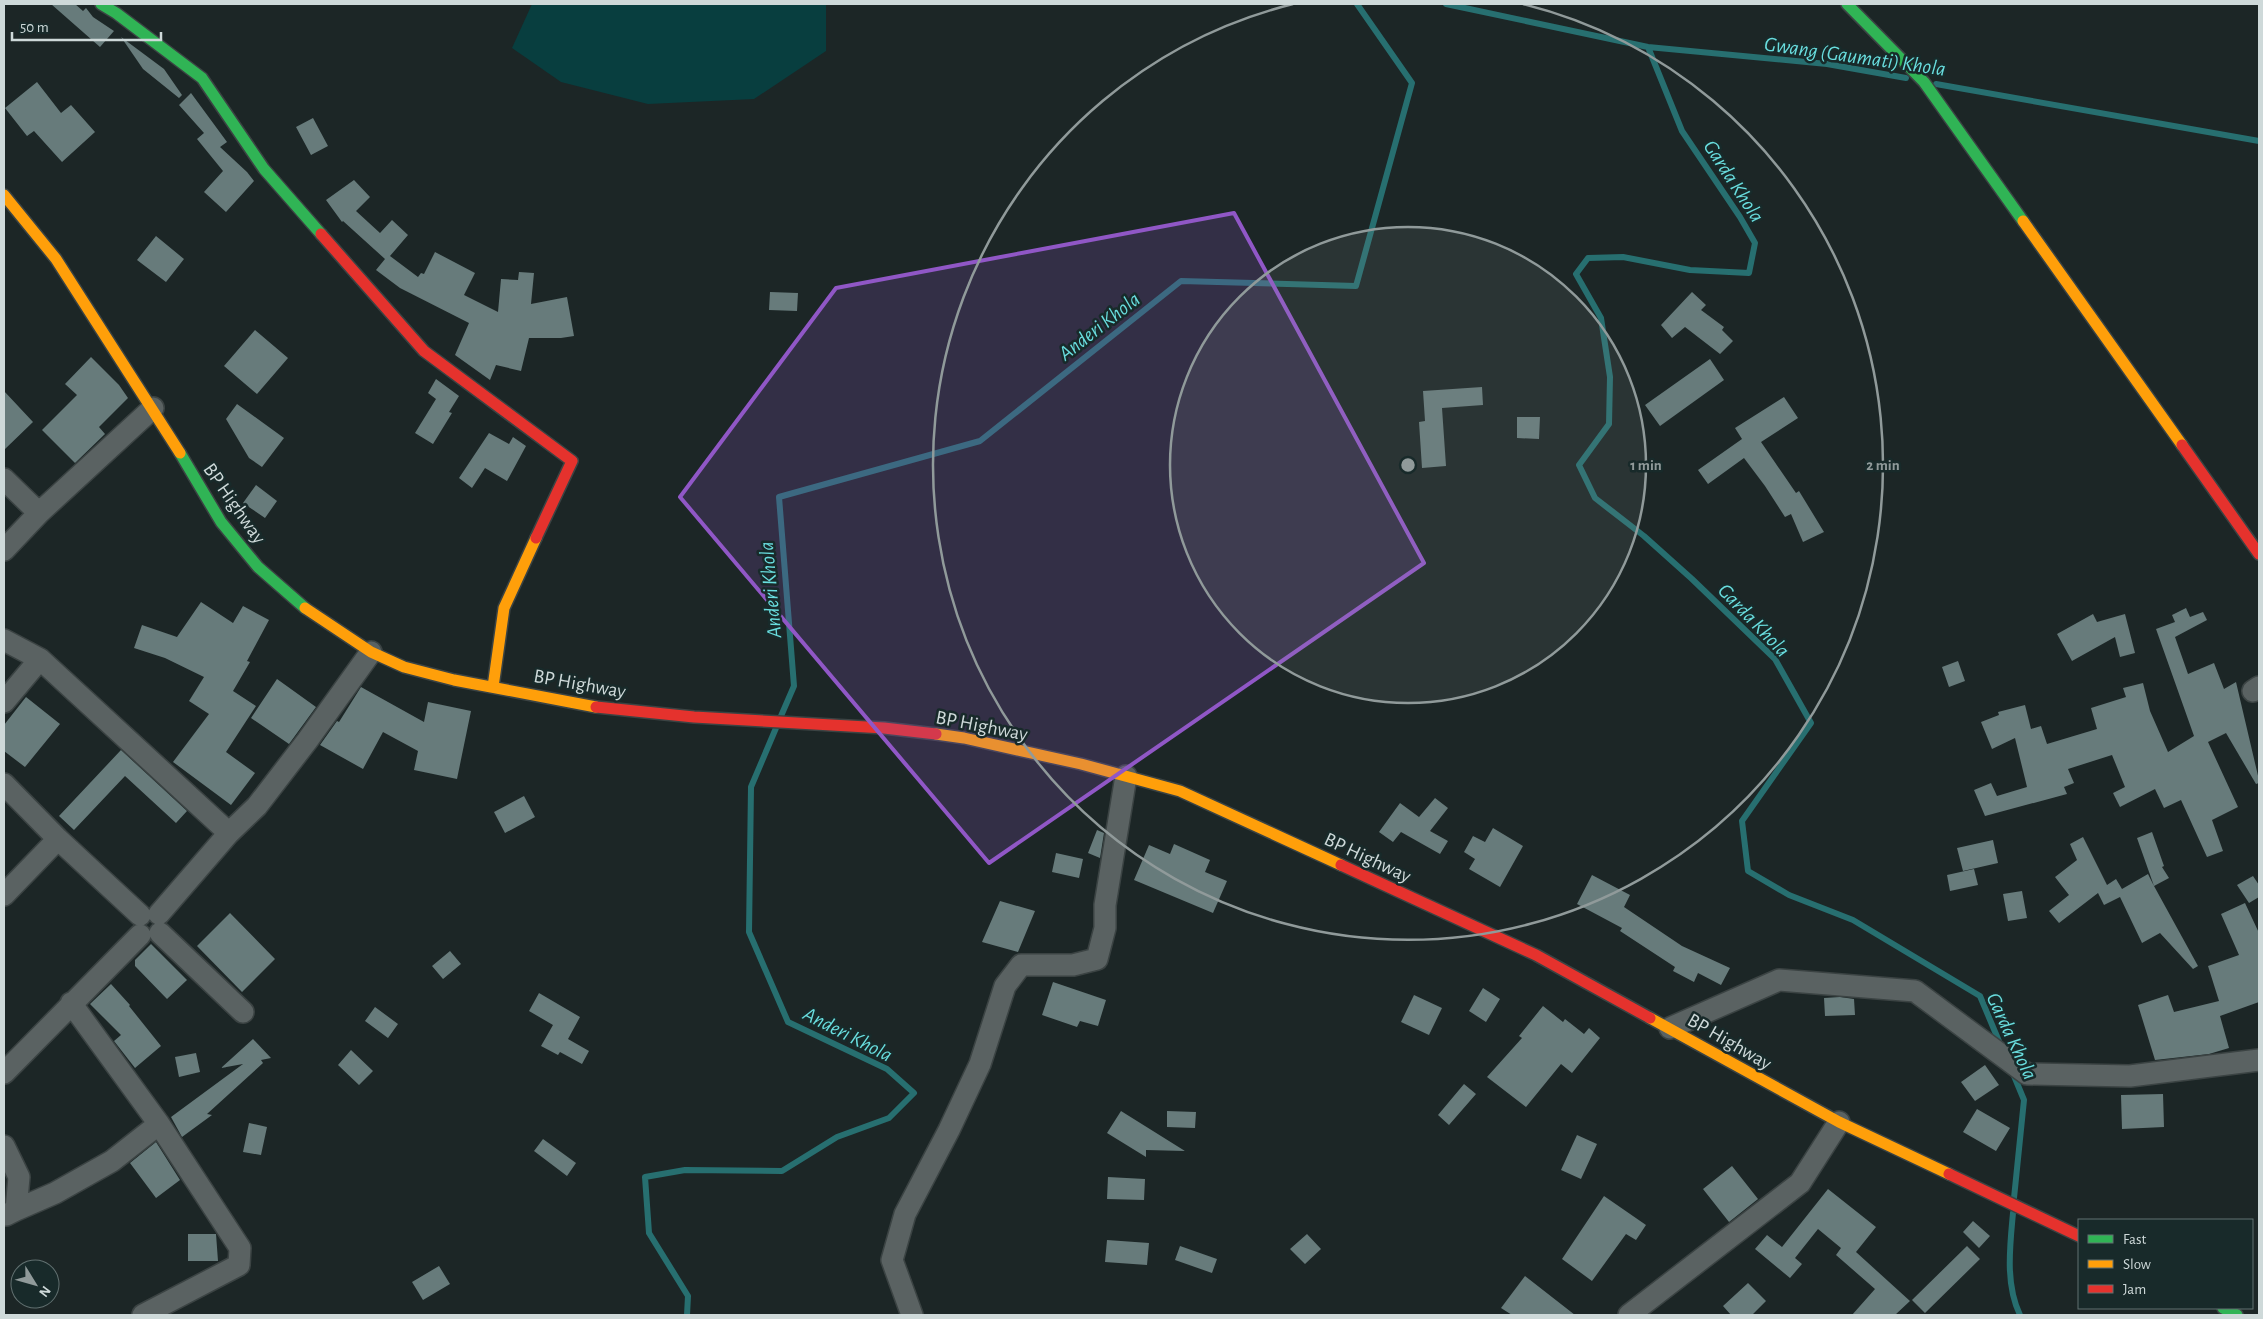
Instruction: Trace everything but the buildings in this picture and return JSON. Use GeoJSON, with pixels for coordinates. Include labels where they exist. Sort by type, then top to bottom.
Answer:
{"type":"FeatureCollection","features":[{"type":"Feature","properties":{"kind":"main road"},"geometry":{"type":"LineString","coordinates":[[101,4],[116,13],[202,78],[264,168],[424,351],[572,461],[504,608],[493,687]]}},
{"type":"Feature","properties":{"kind":"main road"},"geometry":{"type":"LineString","coordinates":[[1847,4],[1924,82],[2259,554]]}},
{"type":"Feature","properties":{"kind":"main road","name":"BP Highway"},"geometry":{"type":"LineString","coordinates":[[4,195],[56,259],[153,408],[221,522],[258,567],[307,610],[371,652],[404,667],[454,680],[614,710],[694,717],[884,728],[964,738],[1126,776],[1180,791],[1536,955],[1839,1122],[2078,1236]]}},
{"type":"Feature","properties":{"kind":"main road"},"geometry":{"type":"LineString","coordinates":[[2225,1309],[2237,1315]]}},
{"type":"Feature","properties":{"kind":"street"},"geometry":{"type":"LineString","coordinates":[[4,550],[39,513],[153,408]]}},
{"type":"Feature","properties":{"kind":"street"},"geometry":{"type":"LineString","coordinates":[[4,479],[39,513]]}},
{"type":"Feature","properties":{"kind":"street"},"geometry":{"type":"LineString","coordinates":[[4,640],[40,660],[229,833]]}},
{"type":"Feature","properties":{"kind":"street"},"geometry":{"type":"LineString","coordinates":[[4,1073],[70,1003],[150,924],[229,833],[257,806],[307,741],[371,652]]}},
{"type":"Feature","properties":{"kind":"street"},"geometry":{"type":"LineString","coordinates":[[4,702],[40,660]]}},
{"type":"Feature","properties":{"kind":"street"},"geometry":{"type":"LineString","coordinates":[[912,1315],[892,1260],[905,1214],[950,1130],[980,1064],[1006,986],[1021,965],[1073,965],[1097,959],[1105,928],[1105,905],[1126,776]]}},
{"type":"Feature","properties":{"kind":"street"},"geometry":{"type":"LineString","coordinates":[[4,784],[58,839],[243,1012]]}},
{"type":"Feature","properties":{"kind":"street"},"geometry":{"type":"LineString","coordinates":[[4,895],[58,839]]}},
{"type":"Feature","properties":{"kind":"street"},"geometry":{"type":"LineString","coordinates":[[1670,1028],[1779,980],[1915,991],[2027,1074],[2130,1076],[2259,1060]]}},
{"type":"Feature","properties":{"kind":"street"},"geometry":{"type":"LineString","coordinates":[[70,1003],[159,1124],[240,1248],[239,1265],[143,1315]]}},
{"type":"Feature","properties":{"kind":"street"},"geometry":{"type":"LineString","coordinates":[[1629,1315],[1800,1183],[1839,1122]]}},
{"type":"Feature","properties":{"kind":"street"},"geometry":{"type":"LineString","coordinates":[[10,1213],[55,1193],[112,1161],[159,1124]]}},
{"type":"Feature","properties":{"kind":"street"},"geometry":{"type":"LineString","coordinates":[[4,1146],[19,1178],[10,1213]]}},
{"type":"Feature","properties":{"kind":"highlighted area"},"geometry":{"type":"Polygon","coordinates":[[[1234,213],[1424,563],[989,863],[680,497],[836,288],[1234,213]]]}},
{"type":"Feature","properties":{"kind":"shaded area"},"geometry":{"type":"Polygon","coordinates":[[[532,4],[826,4],[826,51],[754,99],[648,104],[561,82],[512,48],[532,4]]]}},
{"type":"Feature","properties":{"kind":"waterway","name":"Anderi Khola"},"geometry":{"type":"LineString","coordinates":[[781,716],[794,686],[779,497],[980,441],[1181,281],[1356,286],[1412,83],[1357,4]]}},
{"type":"Feature","properties":{"kind":"waterway","name":"Gwang (Gaumati) Khola"},"geometry":{"type":"LineString","coordinates":[[1446,4],[1648,47],[1827,64],[1906,78]]}},
{"type":"Feature","properties":{"kind":"waterway","name":"Garda Khola"},"geometry":{"type":"LineString","coordinates":[[1648,47],[1682,131],[1740,217],[1755,243],[1749,273],[1690,270],[1623,257],[1588,258],[1576,274],[1601,318],[1610,377],[1609,424],[1579,465],[1595,498],[1644,536],[1692,579],[1775,659],[1811,723],[1742,821],[1748,871],[1789,895],[1853,920],[1980,996],[2001,1046]]}},
{"type":"Feature","properties":{"kind":"waterway","name":"Gwang (Gaumati) Khola"},"geometry":{"type":"LineString","coordinates":[[1936,84],[2259,141]]}},
{"type":"Feature","properties":{"kind":"waterway","name":"Anderi Khola"},"geometry":{"type":"LineString","coordinates":[[687,1315],[688,1296],[649,1233],[645,1177],[685,1170],[782,1171],[837,1137],[889,1118],[914,1093],[887,1069],[788,1022],[749,932],[751,787],[776,728]]}},
{"type":"Feature","properties":{"kind":"waterway","name":"Garda Khola"},"geometry":{"type":"LineString","coordinates":[[2012,1071],[2024,1100],[2014,1198]]}},
{"type":"Feature","properties":{"kind":"waterway","name":"Garda Khola"},"geometry":{"type":"LineString","coordinates":[[2013,1213],[2010,1278],[2015,1303],[2020,1315]]}},
{"type":"Feature","properties":{"kind":"traffic: fast"},"geometry":{"type":"LineString","coordinates":[[101,4],[116,13],[202,78],[264,169],[321,234]]}},
{"type":"Feature","properties":{"kind":"traffic: fast"},"geometry":{"type":"LineString","coordinates":[[1847,4],[1924,82],[2023,221]]}},
{"type":"Feature","properties":{"kind":"traffic: fast"},"geometry":{"type":"LineString","coordinates":[[180,453],[221,522],[258,567],[305,608]]}},
{"type":"Feature","properties":{"kind":"traffic: fast"},"geometry":{"type":"LineString","coordinates":[[2225,1309],[2237,1315]]}},
{"type":"Feature","properties":{"kind":"traffic: slow"},"geometry":{"type":"LineString","coordinates":[[4,195],[56,259],[180,453]]}},
{"type":"Feature","properties":{"kind":"traffic: slow"},"geometry":{"type":"LineString","coordinates":[[2023,221],[2182,445]]}},
{"type":"Feature","properties":{"kind":"traffic: slow"},"geometry":{"type":"LineString","coordinates":[[493,687],[504,608],[536,538]]}},
{"type":"Feature","properties":{"kind":"traffic: slow"},"geometry":{"type":"LineString","coordinates":[[305,608],[371,652],[404,667],[454,680],[596,707]]}},
{"type":"Feature","properties":{"kind":"traffic: slow"},"geometry":{"type":"LineString","coordinates":[[936,734],[964,738],[1081,764],[1180,791],[1341,865]]}},
{"type":"Feature","properties":{"kind":"traffic: slow"},"geometry":{"type":"LineString","coordinates":[[1650,1018],[1839,1122],[1949,1174]]}},
{"type":"Feature","properties":{"kind":"traffic: jam"},"geometry":{"type":"LineString","coordinates":[[321,234],[424,351],[572,461],[536,538]]}},
{"type":"Feature","properties":{"kind":"traffic: jam"},"geometry":{"type":"LineString","coordinates":[[2182,445],[2259,554]]}},
{"type":"Feature","properties":{"kind":"traffic: jam"},"geometry":{"type":"LineString","coordinates":[[596,707],[694,717],[884,728],[936,734]]}},
{"type":"Feature","properties":{"kind":"traffic: jam"},"geometry":{"type":"LineString","coordinates":[[1341,865],[1536,955],[1650,1018]]}},
{"type":"Feature","properties":{"kind":"traffic: jam"},"geometry":{"type":"LineString","coordinates":[[1949,1174],[2078,1236]]}}]}
